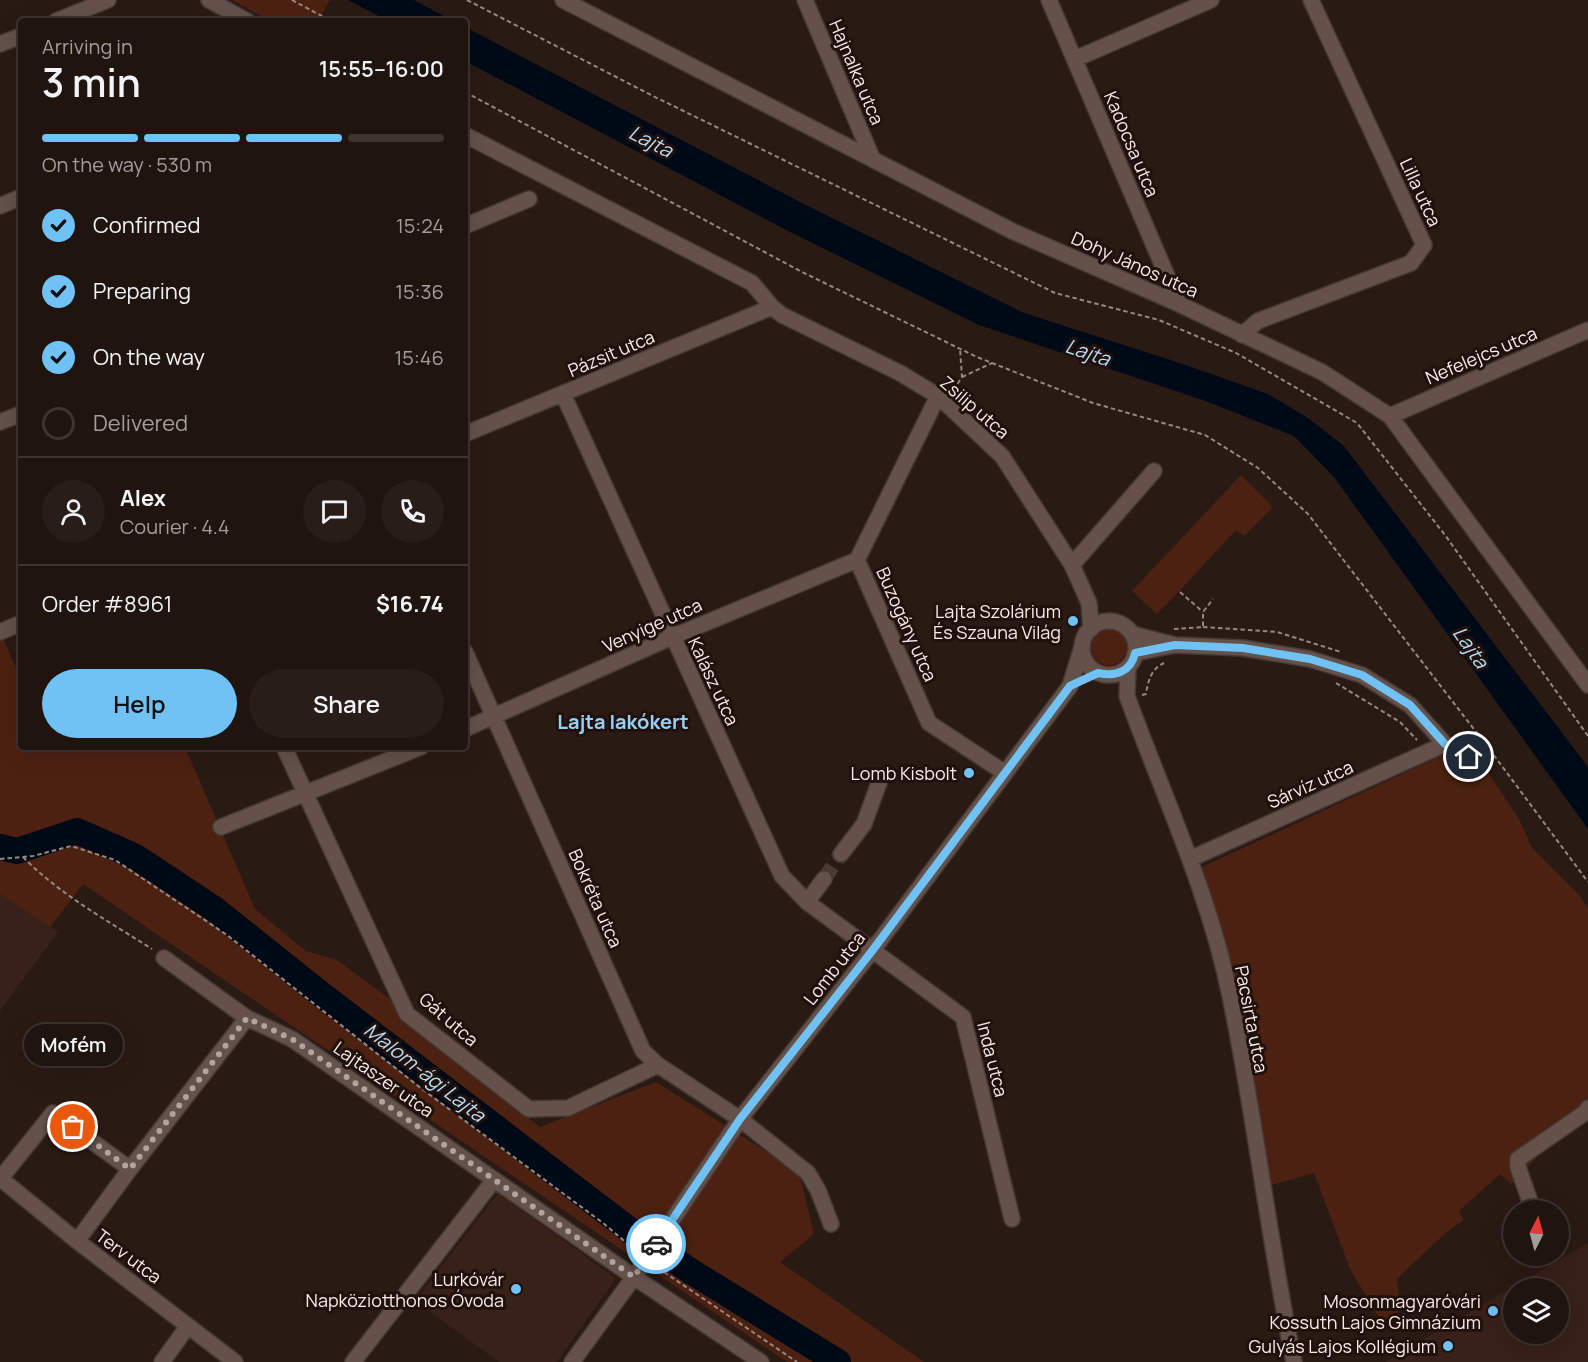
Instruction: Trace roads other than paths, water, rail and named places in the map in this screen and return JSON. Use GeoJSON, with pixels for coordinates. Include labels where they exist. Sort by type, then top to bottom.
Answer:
{"type":"FeatureCollection","features":[{"type":"Feature","properties":{"kind":"street"},"geometry":{"type":"LineString","coordinates":[[63,18],[108,0]]}},
{"type":"Feature","properties":{"kind":"street"},"geometry":{"type":"LineString","coordinates":[[209,0],[242,18]]}},
{"type":"Feature","properties":{"kind":"street","name":"Dohy János utca"},"geometry":{"type":"LineString","coordinates":[[563,0],[1012,231],[1179,304],[1322,372],[1390,416],[1588,685]]}},
{"type":"Feature","properties":{"kind":"street","name":"Hajnalka utca"},"geometry":{"type":"LineString","coordinates":[[805,0],[873,160]]}},
{"type":"Feature","properties":{"kind":"street","name":"Kadocsa utca"},"geometry":{"type":"LineString","coordinates":[[1049,0],[1179,304]]}},
{"type":"Feature","properties":{"kind":"street"},"geometry":{"type":"LineString","coordinates":[[1075,59],[1211,0]]}},
{"type":"Feature","properties":{"kind":"street","name":"Lilla utca"},"geometry":{"type":"LineString","coordinates":[[1242,335],[1258,321],[1411,263],[1424,245],[1311,0]]}},
{"type":"Feature","properties":{"kind":"street"},"geometry":{"type":"LineString","coordinates":[[0,44],[18,37]]}},
{"type":"Feature","properties":{"kind":"street","name":"Zsilip utca"},"geometry":{"type":"LineString","coordinates":[[468,137],[752,283],[772,307],[782,315],[900,373],[941,399],[1002,456],[1072,566],[1089,603]]}},
{"type":"Feature","properties":{"kind":"street"},"geometry":{"type":"LineString","coordinates":[[0,206],[18,198]]}},
{"type":"Feature","properties":{"kind":"street"},"geometry":{"type":"LineString","coordinates":[[468,225],[529,199]]}},
{"type":"Feature","properties":{"kind":"street","name":"Pázsit utca"},"geometry":{"type":"LineString","coordinates":[[468,433],[772,307]]}},
{"type":"Feature","properties":{"kind":"street","name":"Nefelejcs utca"},"geometry":{"type":"LineString","coordinates":[[1390,416],[1588,330]]}},
{"type":"Feature","properties":{"kind":"street","name":"Kalász utca"},"geometry":{"type":"LineString","coordinates":[[563,394],[782,876],[807,902],[872,951]]}},
{"type":"Feature","properties":{"kind":"street","name":"Buzogány utca"},"geometry":{"type":"LineString","coordinates":[[941,399],[857,560],[929,723],[1005,773]]}},
{"type":"Feature","properties":{"kind":"street"},"geometry":{"type":"LineString","coordinates":[[0,422],[18,415]]}},
{"type":"Feature","properties":{"kind":"street"},"geometry":{"type":"LineString","coordinates":[[1072,566],[1154,471]]}},
{"type":"Feature","properties":{"kind":"street","name":"Venyige utca"},"geometry":{"type":"LineString","coordinates":[[468,728],[672,637],[857,560]]}},
{"type":"Feature","properties":{"kind":"street"},"geometry":{"type":"LineString","coordinates":[[1089,603],[1110,622]]}},
{"type":"Feature","properties":{"kind":"street"},"geometry":{"type":"LineString","coordinates":[[1089,603],[1091,629]]}},
{"type":"Feature","properties":{"kind":"street"},"geometry":{"type":"LineString","coordinates":[[1070,686],[1085,637],[1100,623],[1110,622],[1120,624],[1132,634],[1170,645],[1243,648],[1310,659],[1362,675],[1410,705],[1445,744],[1469,757]]}},
{"type":"Feature","properties":{"kind":"street"},"geometry":{"type":"LineString","coordinates":[[0,632],[18,624]]}},
{"type":"Feature","properties":{"kind":"street"},"geometry":{"type":"LineString","coordinates":[[1128,699],[1128,668],[1135,653],[1132,634]]}},
{"type":"Feature","properties":{"kind":"street"},"geometry":{"type":"LineString","coordinates":[[1135,653],[1170,645]]}},
{"type":"Feature","properties":{"kind":"street"},"geometry":{"type":"LineString","coordinates":[[1082,647],[1089,666],[1103,674],[1128,699]]}},
{"type":"Feature","properties":{"kind":"street","name":"Bokréta utca"},"geometry":{"type":"LineString","coordinates":[[468,659],[643,1050],[658,1065],[740,1119],[808,1173],[818,1190],[831,1224]]}},
{"type":"Feature","properties":{"kind":"street"},"geometry":{"type":"LineString","coordinates":[[1070,686],[1103,674],[1119,673],[1128,668]]}},
{"type":"Feature","properties":{"kind":"street","name":"Lomb utca"},"geometry":{"type":"LineString","coordinates":[[572,1362],[634,1277],[740,1119],[872,951],[1070,686]]}},
{"type":"Feature","properties":{"kind":"street","name":"Pacsirta utca"},"geometry":{"type":"LineString","coordinates":[[1128,699],[1190,859],[1214,934],[1230,995],[1294,1362]]}},
{"type":"Feature","properties":{"kind":"street","name":"Sárvíz utca"},"geometry":{"type":"LineString","coordinates":[[1190,859],[1445,744]]}},
{"type":"Feature","properties":{"kind":"street","name":"Gát utca"},"geometry":{"type":"LineString","coordinates":[[285,750],[407,1014],[529,1109],[568,1108],[658,1065]]}},
{"type":"Feature","properties":{"kind":"street"},"geometry":{"type":"LineString","coordinates":[[221,826],[414,750]]}},
{"type":"Feature","properties":{"kind":"street"},"geometry":{"type":"LineString","coordinates":[[841,854],[864,824],[879,783]]}},
{"type":"Feature","properties":{"kind":"street"},"geometry":{"type":"LineString","coordinates":[[807,902],[824,879]]}},
{"type":"Feature","properties":{"kind":"street","name":"Inda utca"},"geometry":{"type":"LineString","coordinates":[[872,951],[963,1017],[1012,1219]]}},
{"type":"Feature","properties":{"kind":"street","name":"Lajtaszer utca"},"geometry":{"type":"LineString","coordinates":[[164,958],[247,1018],[292,1039],[634,1277],[761,1362]]}},
{"type":"Feature","properties":{"kind":"street"},"geometry":{"type":"LineString","coordinates":[[77,1241],[247,1018]]}},
{"type":"Feature","properties":{"kind":"street"},"geometry":{"type":"LineString","coordinates":[[1530,1200],[1518,1167],[1518,1159],[1586,1112],[1588,1108]]}},
{"type":"Feature","properties":{"kind":"street"},"geometry":{"type":"LineString","coordinates":[[0,1178],[53,1113],[130,1169]]}},
{"type":"Feature","properties":{"kind":"street","name":"Terv utca"},"geometry":{"type":"LineString","coordinates":[[0,1178],[77,1241],[235,1362]]}},
{"type":"Feature","properties":{"kind":"street"},"geometry":{"type":"LineString","coordinates":[[353,1362],[494,1180]]}},
{"type":"Feature","properties":{"kind":"street"},"geometry":{"type":"LineString","coordinates":[[162,1362],[188,1326]]}},
{"type":"Feature","properties":{"kind":"water"},"geometry":{"type":"Polygon","coordinates":[[[348,0],[414,0],[447,18],[382,18],[348,0]]]}},
{"type":"Feature","properties":{"kind":"water","name":"Lajta"},"geometry":{"type":"Polygon","coordinates":[[[468,29],[804,204],[1024,313],[1268,394],[1308,418],[1344,446],[1588,767],[1588,829],[1334,477],[1294,436],[1203,400],[979,325],[790,232],[468,63],[468,29]]]}},
{"type":"Feature","properties":{"kind":"waterway","name":"Malom-ági Lajta"},"geometry":{"type":"LineString","coordinates":[[0,847],[17,851],[77,831],[136,857],[213,908],[322,995],[631,1231],[692,1272],[838,1362]]}},
{"type":"Feature","properties":{"kind":"tunnel"},"geometry":{"type":"LineString","coordinates":[[824,879],[841,854]]}},
{"type":"Feature","properties":{"kind":"place","name":"Lajta Szolárium És Szauna Világ"},"geometry":{"type":"Point","coordinates":[1073,621]}},
{"type":"Feature","properties":{"kind":"place","name":"Lomb Kisbolt"},"geometry":{"type":"Point","coordinates":[969,773]}},
{"type":"Feature","properties":{"kind":"place","name":"Mofém"},"geometry":{"type":"Point","coordinates":[73,1127]}},
{"type":"Feature","properties":{"kind":"place","name":"Lurkóvár Napköziotthonos Óvoda"},"geometry":{"type":"Point","coordinates":[516,1289]}},
{"type":"Feature","properties":{"kind":"place","name":"Mosonmagyaróvári Kossuth Lajos Gimnázium"},"geometry":{"type":"Point","coordinates":[1493,1311]}},
{"type":"Feature","properties":{"kind":"place","name":"Gulyás Lajos Kollégium"},"geometry":{"type":"Point","coordinates":[1448,1346]}},
{"type":"Feature","properties":{"kind":"district","name":"Lajta lakókert"},"geometry":{"type":"Point","coordinates":[623,721]}}]}
